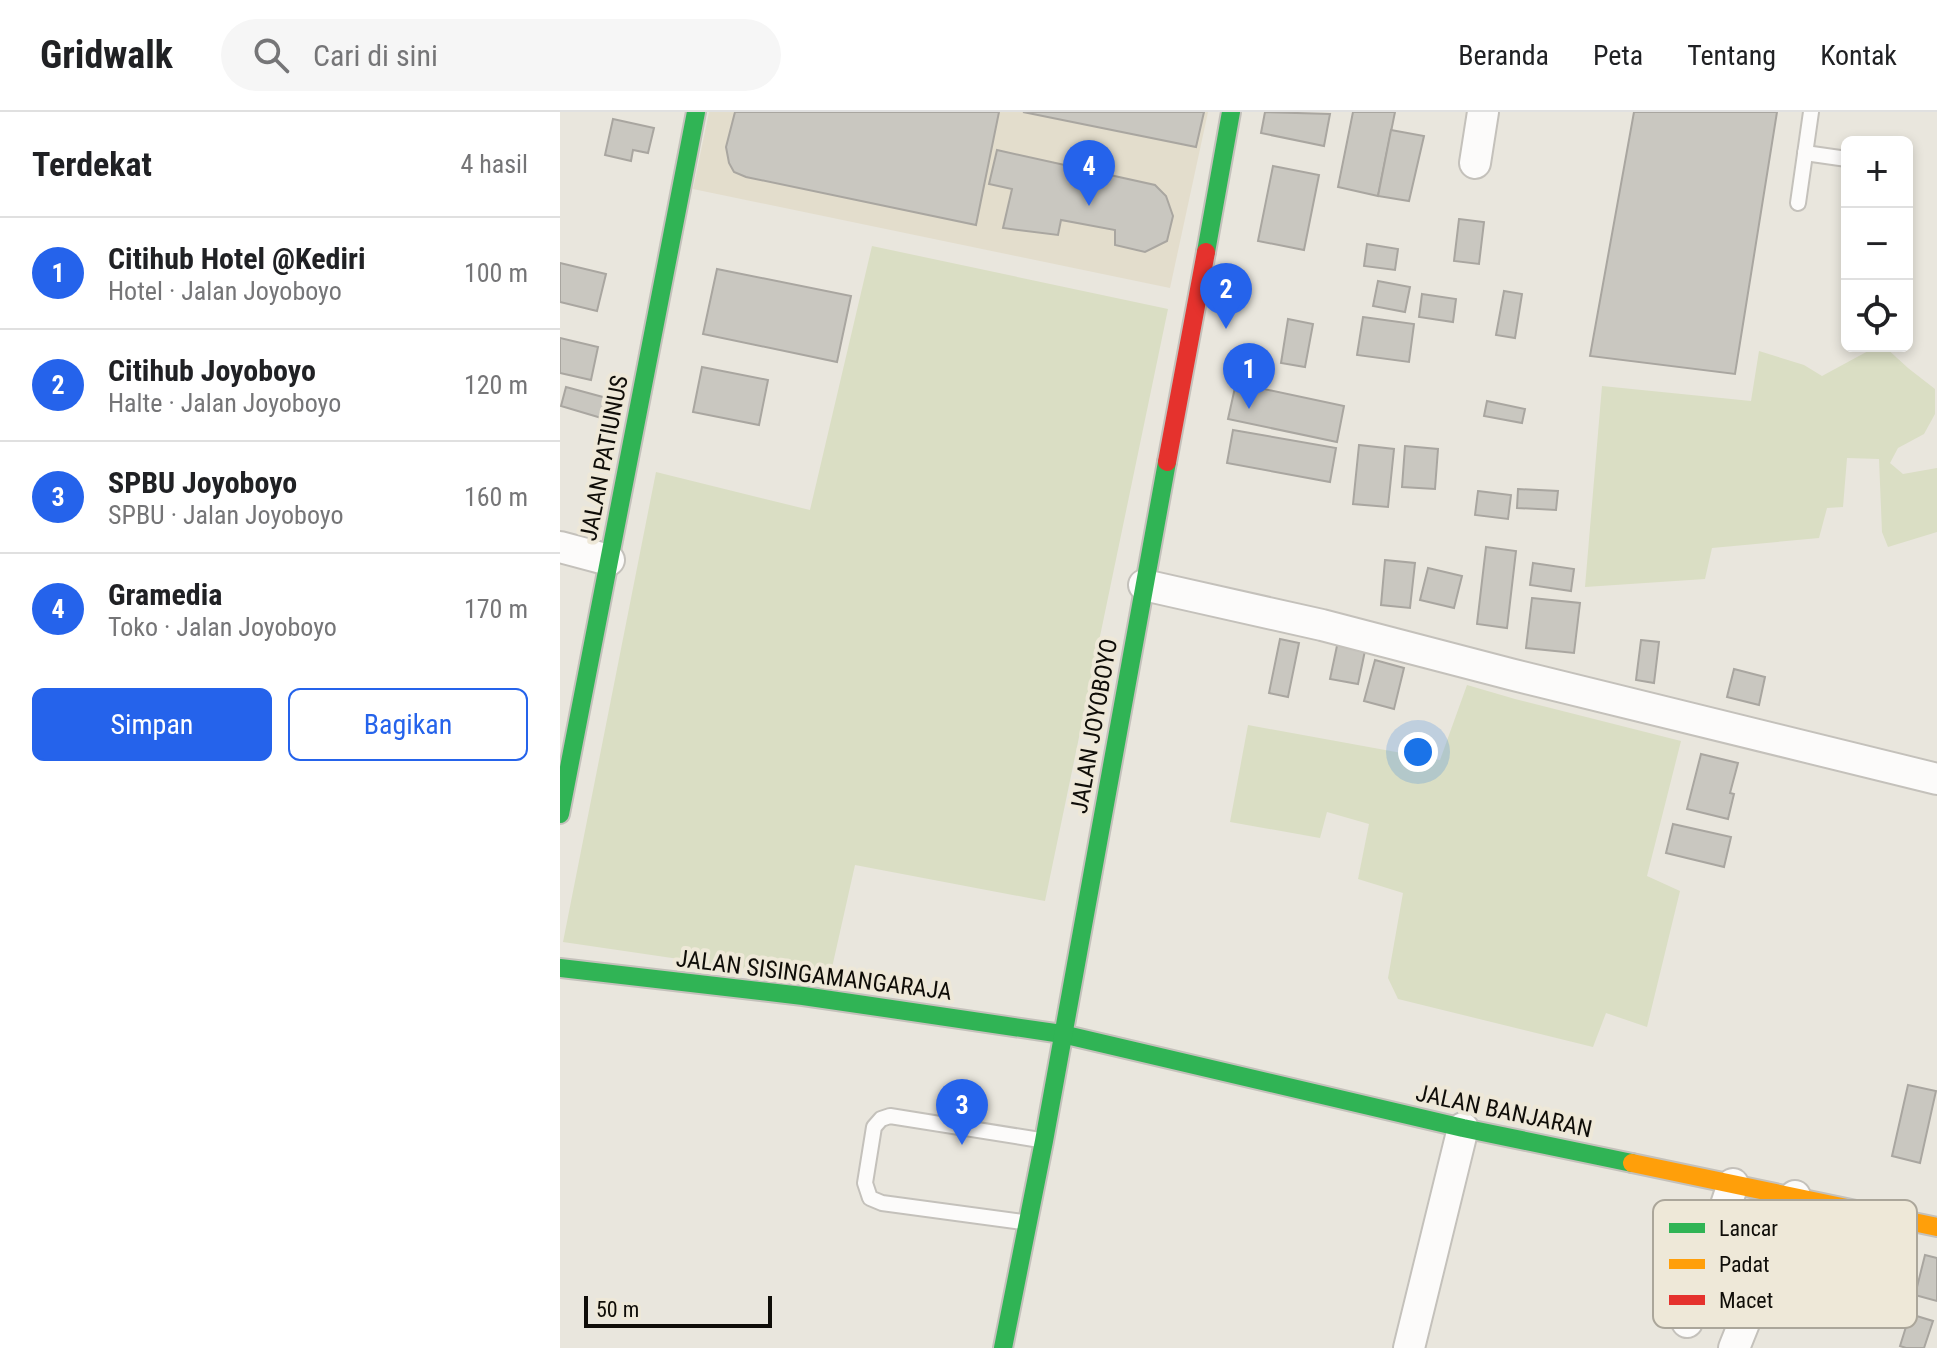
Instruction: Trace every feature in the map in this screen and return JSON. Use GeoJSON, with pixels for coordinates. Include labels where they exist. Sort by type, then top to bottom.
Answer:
{"type":"FeatureCollection","features":[{"type":"Feature","properties":{"kind":"street","name":"JALAN PATIUNUS"},"geometry":{"type":"LineString","coordinates":[[560,814],[696,112]]}},
{"type":"Feature","properties":{"kind":"street","name":"JALAN JOYOBOYO"},"geometry":{"type":"LineString","coordinates":[[1003,1348],[1044,1141],[1231,112]]}},
{"type":"Feature","properties":{"kind":"street"},"geometry":{"type":"LineString","coordinates":[[1475,163],[1483,112]]}},
{"type":"Feature","properties":{"kind":"street"},"geometry":{"type":"LineString","coordinates":[[560,547],[609,560]]}},
{"type":"Feature","properties":{"kind":"street"},"geometry":{"type":"LineString","coordinates":[[1144,585],[1322,625],[1937,779]]}},
{"type":"Feature","properties":{"kind":"street","name":"JALAN SISINGAMANGARAJA"},"geometry":{"type":"LineString","coordinates":[[560,968],[803,996],[1062,1034]]}},
{"type":"Feature","properties":{"kind":"street","name":"JALAN BANJARAN"},"geometry":{"type":"LineString","coordinates":[[1062,1034],[1463,1128],[1813,1200]]}},
{"type":"Feature","properties":{"kind":"street"},"geometry":{"type":"LineString","coordinates":[[1409,1348],[1463,1128]]}},
{"type":"Feature","properties":{"kind":"street"},"geometry":{"type":"LineString","coordinates":[[1728,1200],[1733,1184]]}},
{"type":"Feature","properties":{"kind":"street"},"geometry":{"type":"LineString","coordinates":[[1793,1200],[1795,1196]]}},
{"type":"Feature","properties":{"kind":"street","name":"JALAN BANJARAN"},"geometry":{"type":"LineString","coordinates":[[1917,1223],[1937,1227]]}},
{"type":"Feature","properties":{"kind":"street"},"geometry":{"type":"LineString","coordinates":[[1734,1348],[1742,1328]]}},
{"type":"Feature","properties":{"kind":"lane"},"geometry":{"type":"LineString","coordinates":[[1798,203],[1811,112]]}},
{"type":"Feature","properties":{"kind":"lane"},"geometry":{"type":"LineString","coordinates":[[1805,153],[1841,158]]}},
{"type":"Feature","properties":{"kind":"lane"},"geometry":{"type":"LineString","coordinates":[[1027,1223],[882,1203],[870,1198],[865,1183],[874,1127],[881,1119],[890,1116],[1044,1141]]}},
{"type":"Feature","properties":{"kind":"shaded area"},"geometry":{"type":"Polygon","coordinates":[[[709,112],[1208,112],[1170,288],[693,189],[709,112]]]}},
{"type":"Feature","properties":{"kind":"green space"},"geometry":{"type":"Polygon","coordinates":[[[872,246],[1168,309],[1045,901],[855,865],[829,981],[563,942],[656,472],[810,510],[872,246]]]}},
{"type":"Feature","properties":{"kind":"green space"},"geometry":{"type":"Polygon","coordinates":[[[1759,351],[1804,365],[1822,376],[1866,352],[1891,352],[1935,389],[1935,414],[1924,434],[1898,448],[1890,463],[1903,474],[1937,468],[1937,532],[1888,547],[1882,532],[1879,459],[1847,458],[1843,507],[1827,508],[1819,538],[1712,548],[1705,579],[1585,587],[1602,386],[1751,401],[1759,351]]]}},
{"type":"Feature","properties":{"kind":"green space"},"geometry":{"type":"Polygon","coordinates":[[[1467,685],[1681,741],[1647,876],[1680,891],[1647,1027],[1606,1013],[1593,1047],[1398,999],[1388,978],[1403,893],[1358,879],[1369,824],[1327,812],[1320,838],[1230,822],[1248,725],[1440,760],[1467,685]]]}},
{"type":"Feature","properties":{"kind":"building"},"geometry":{"type":"Polygon","coordinates":[[[735,112],[999,112],[976,225],[734,172],[726,147],[735,112]]]}},
{"type":"Feature","properties":{"kind":"building"},"geometry":{"type":"Polygon","coordinates":[[[1023,112],[1204,112],[1196,147],[1023,112]]]}},
{"type":"Feature","properties":{"kind":"building"},"geometry":{"type":"Polygon","coordinates":[[[1265,112],[1330,114],[1324,146],[1261,133],[1265,112]]]}},
{"type":"Feature","properties":{"kind":"building"},"geometry":{"type":"Polygon","coordinates":[[[1353,112],[1395,112],[1378,196],[1338,187],[1353,112]]]}},
{"type":"Feature","properties":{"kind":"building"},"geometry":{"type":"Polygon","coordinates":[[[1634,112],[1777,112],[1735,374],[1590,356],[1634,112]]]}},
{"type":"Feature","properties":{"kind":"building"},"geometry":{"type":"Polygon","coordinates":[[[613,119],[654,128],[648,153],[633,150],[631,161],[605,155],[613,119]]]}},
{"type":"Feature","properties":{"kind":"building"},"geometry":{"type":"Polygon","coordinates":[[[1391,130],[1424,136],[1409,201],[1378,196],[1391,130]]]}},
{"type":"Feature","properties":{"kind":"building"},"geometry":{"type":"Polygon","coordinates":[[[997,150],[1155,185],[1166,196],[1173,216],[1167,241],[1145,252],[1115,245],[1115,230],[1061,220],[1058,235],[1003,228],[1012,189],[989,184],[997,150]]]}},
{"type":"Feature","properties":{"kind":"building"},"geometry":{"type":"Polygon","coordinates":[[[1273,166],[1319,175],[1304,250],[1258,241],[1273,166]]]}},
{"type":"Feature","properties":{"kind":"building"},"geometry":{"type":"Polygon","coordinates":[[[1459,219],[1484,222],[1479,264],[1454,261],[1459,219]]]}},
{"type":"Feature","properties":{"kind":"building"},"geometry":{"type":"Polygon","coordinates":[[[1367,244],[1398,249],[1395,270],[1364,266],[1367,244]]]}},
{"type":"Feature","properties":{"kind":"building"},"geometry":{"type":"Polygon","coordinates":[[[560,263],[606,274],[597,311],[560,302],[560,263]]]}},
{"type":"Feature","properties":{"kind":"building"},"geometry":{"type":"Polygon","coordinates":[[[717,269],[851,296],[837,362],[703,334],[717,269]]]}},
{"type":"Feature","properties":{"kind":"building"},"geometry":{"type":"Polygon","coordinates":[[[1378,281],[1410,287],[1405,312],[1373,306],[1378,281]]]}},
{"type":"Feature","properties":{"kind":"building"},"geometry":{"type":"Polygon","coordinates":[[[1504,291],[1522,294],[1515,338],[1496,335],[1504,291]]]}},
{"type":"Feature","properties":{"kind":"building"},"geometry":{"type":"Polygon","coordinates":[[[1422,294],[1456,299],[1453,322],[1419,317],[1422,294]]]}},
{"type":"Feature","properties":{"kind":"building"},"geometry":{"type":"Polygon","coordinates":[[[1363,317],[1414,324],[1409,362],[1357,355],[1363,317]]]}},
{"type":"Feature","properties":{"kind":"building"},"geometry":{"type":"Polygon","coordinates":[[[1288,319],[1313,324],[1305,367],[1281,363],[1288,319]]]}},
{"type":"Feature","properties":{"kind":"building"},"geometry":{"type":"Polygon","coordinates":[[[560,338],[598,347],[591,380],[560,373],[560,338]]]}},
{"type":"Feature","properties":{"kind":"building"},"geometry":{"type":"Polygon","coordinates":[[[702,367],[768,380],[759,425],[693,412],[702,367]]]}},
{"type":"Feature","properties":{"kind":"building"},"geometry":{"type":"Polygon","coordinates":[[[1236,383],[1344,406],[1337,442],[1228,419],[1236,383]]]}},
{"type":"Feature","properties":{"kind":"building"},"geometry":{"type":"Polygon","coordinates":[[[566,387],[614,400],[608,420],[561,406],[566,387]]]}},
{"type":"Feature","properties":{"kind":"building"},"geometry":{"type":"Polygon","coordinates":[[[1487,401],[1525,409],[1522,423],[1484,416],[1487,401]]]}},
{"type":"Feature","properties":{"kind":"building"},"geometry":{"type":"Polygon","coordinates":[[[1233,430],[1336,448],[1330,482],[1227,463],[1233,430]]]}},
{"type":"Feature","properties":{"kind":"building"},"geometry":{"type":"Polygon","coordinates":[[[1359,445],[1394,449],[1388,507],[1353,504],[1359,445]]]}},
{"type":"Feature","properties":{"kind":"building"},"geometry":{"type":"Polygon","coordinates":[[[1405,446],[1438,449],[1435,489],[1402,487],[1405,446]]]}},
{"type":"Feature","properties":{"kind":"building"},"geometry":{"type":"Polygon","coordinates":[[[1518,489],[1558,491],[1556,510],[1517,508],[1518,489]]]}},
{"type":"Feature","properties":{"kind":"building"},"geometry":{"type":"Polygon","coordinates":[[[1478,491],[1511,495],[1508,519],[1475,515],[1478,491]]]}},
{"type":"Feature","properties":{"kind":"building"},"geometry":{"type":"Polygon","coordinates":[[[1486,547],[1516,551],[1507,628],[1477,624],[1486,547]]]}},
{"type":"Feature","properties":{"kind":"building"},"geometry":{"type":"Polygon","coordinates":[[[1385,560],[1415,563],[1410,608],[1381,605],[1385,560]]]}},
{"type":"Feature","properties":{"kind":"building"},"geometry":{"type":"Polygon","coordinates":[[[1533,563],[1574,569],[1571,591],[1530,585],[1533,563]]]}},
{"type":"Feature","properties":{"kind":"building"},"geometry":{"type":"Polygon","coordinates":[[[1428,568],[1462,576],[1454,608],[1420,600],[1428,568]]]}},
{"type":"Feature","properties":{"kind":"building"},"geometry":{"type":"Polygon","coordinates":[[[1532,598],[1580,603],[1574,653],[1526,648],[1532,598]]]}},
{"type":"Feature","properties":{"kind":"building"},"geometry":{"type":"Polygon","coordinates":[[[1280,639],[1299,643],[1288,697],[1269,693],[1280,639]]]}},
{"type":"Feature","properties":{"kind":"building"},"geometry":{"type":"Polygon","coordinates":[[[1641,640],[1659,642],[1654,683],[1636,680],[1641,640]]]}},
{"type":"Feature","properties":{"kind":"building"},"geometry":{"type":"Polygon","coordinates":[[[1338,641],[1366,646],[1358,684],[1330,679],[1338,641]]]}},
{"type":"Feature","properties":{"kind":"building"},"geometry":{"type":"Polygon","coordinates":[[[1375,660],[1404,668],[1394,709],[1364,701],[1375,660]]]}},
{"type":"Feature","properties":{"kind":"building"},"geometry":{"type":"Polygon","coordinates":[[[1734,669],[1765,677],[1759,705],[1727,697],[1734,669]]]}},
{"type":"Feature","properties":{"kind":"building"},"geometry":{"type":"Polygon","coordinates":[[[1701,754],[1738,763],[1730,793],[1734,794],[1728,819],[1687,809],[1701,754]]]}},
{"type":"Feature","properties":{"kind":"building"},"geometry":{"type":"Polygon","coordinates":[[[1673,824],[1731,837],[1724,867],[1666,853],[1673,824]]]}},
{"type":"Feature","properties":{"kind":"building"},"geometry":{"type":"Polygon","coordinates":[[[1908,1085],[1936,1091],[1920,1163],[1892,1156],[1908,1085]]]}},
{"type":"Feature","properties":{"kind":"building"},"geometry":{"type":"Polygon","coordinates":[[[1925,1255],[1937,1258],[1937,1301],[1917,1296],[1925,1255]]]}},
{"type":"Feature","properties":{"kind":"building"},"geometry":{"type":"Polygon","coordinates":[[[1917,1316],[1933,1321],[1924,1348],[1900,1346],[1906,1328],[1917,1328],[1917,1316]]]}},
{"type":"Feature","properties":{"kind":"traffic: fast"},"geometry":{"type":"LineString","coordinates":[[560,814],[696,112]]}},
{"type":"Feature","properties":{"kind":"traffic: fast"},"geometry":{"type":"LineString","coordinates":[[1206,252],[1231,112]]}},
{"type":"Feature","properties":{"kind":"traffic: fast"},"geometry":{"type":"LineString","coordinates":[[1003,1348],[1044,1141],[1167,462]]}},
{"type":"Feature","properties":{"kind":"traffic: fast"},"geometry":{"type":"LineString","coordinates":[[560,968],[803,996],[1062,1034],[1463,1128],[1632,1163]]}},
{"type":"Feature","properties":{"kind":"traffic: slow"},"geometry":{"type":"LineString","coordinates":[[1632,1163],[1808,1200]]}},
{"type":"Feature","properties":{"kind":"traffic: slow"},"geometry":{"type":"LineString","coordinates":[[1917,1223],[1937,1227]]}},
{"type":"Feature","properties":{"kind":"traffic: jam"},"geometry":{"type":"LineString","coordinates":[[1167,462],[1206,252]]}},
{"type":"Feature","properties":{"kind":"place","name":"Gramedia"},"geometry":{"type":"Point","coordinates":[1089,206]}},
{"type":"Feature","properties":{"kind":"place","name":"Citihub Joyoboyo"},"geometry":{"type":"Point","coordinates":[1226,329]}},
{"type":"Feature","properties":{"kind":"place","name":"Citihub Hotel @Kediri"},"geometry":{"type":"Point","coordinates":[1249,409]}},
{"type":"Feature","properties":{"kind":"place","name":"SPBU Joyoboyo"},"geometry":{"type":"Point","coordinates":[962,1145]}}]}
